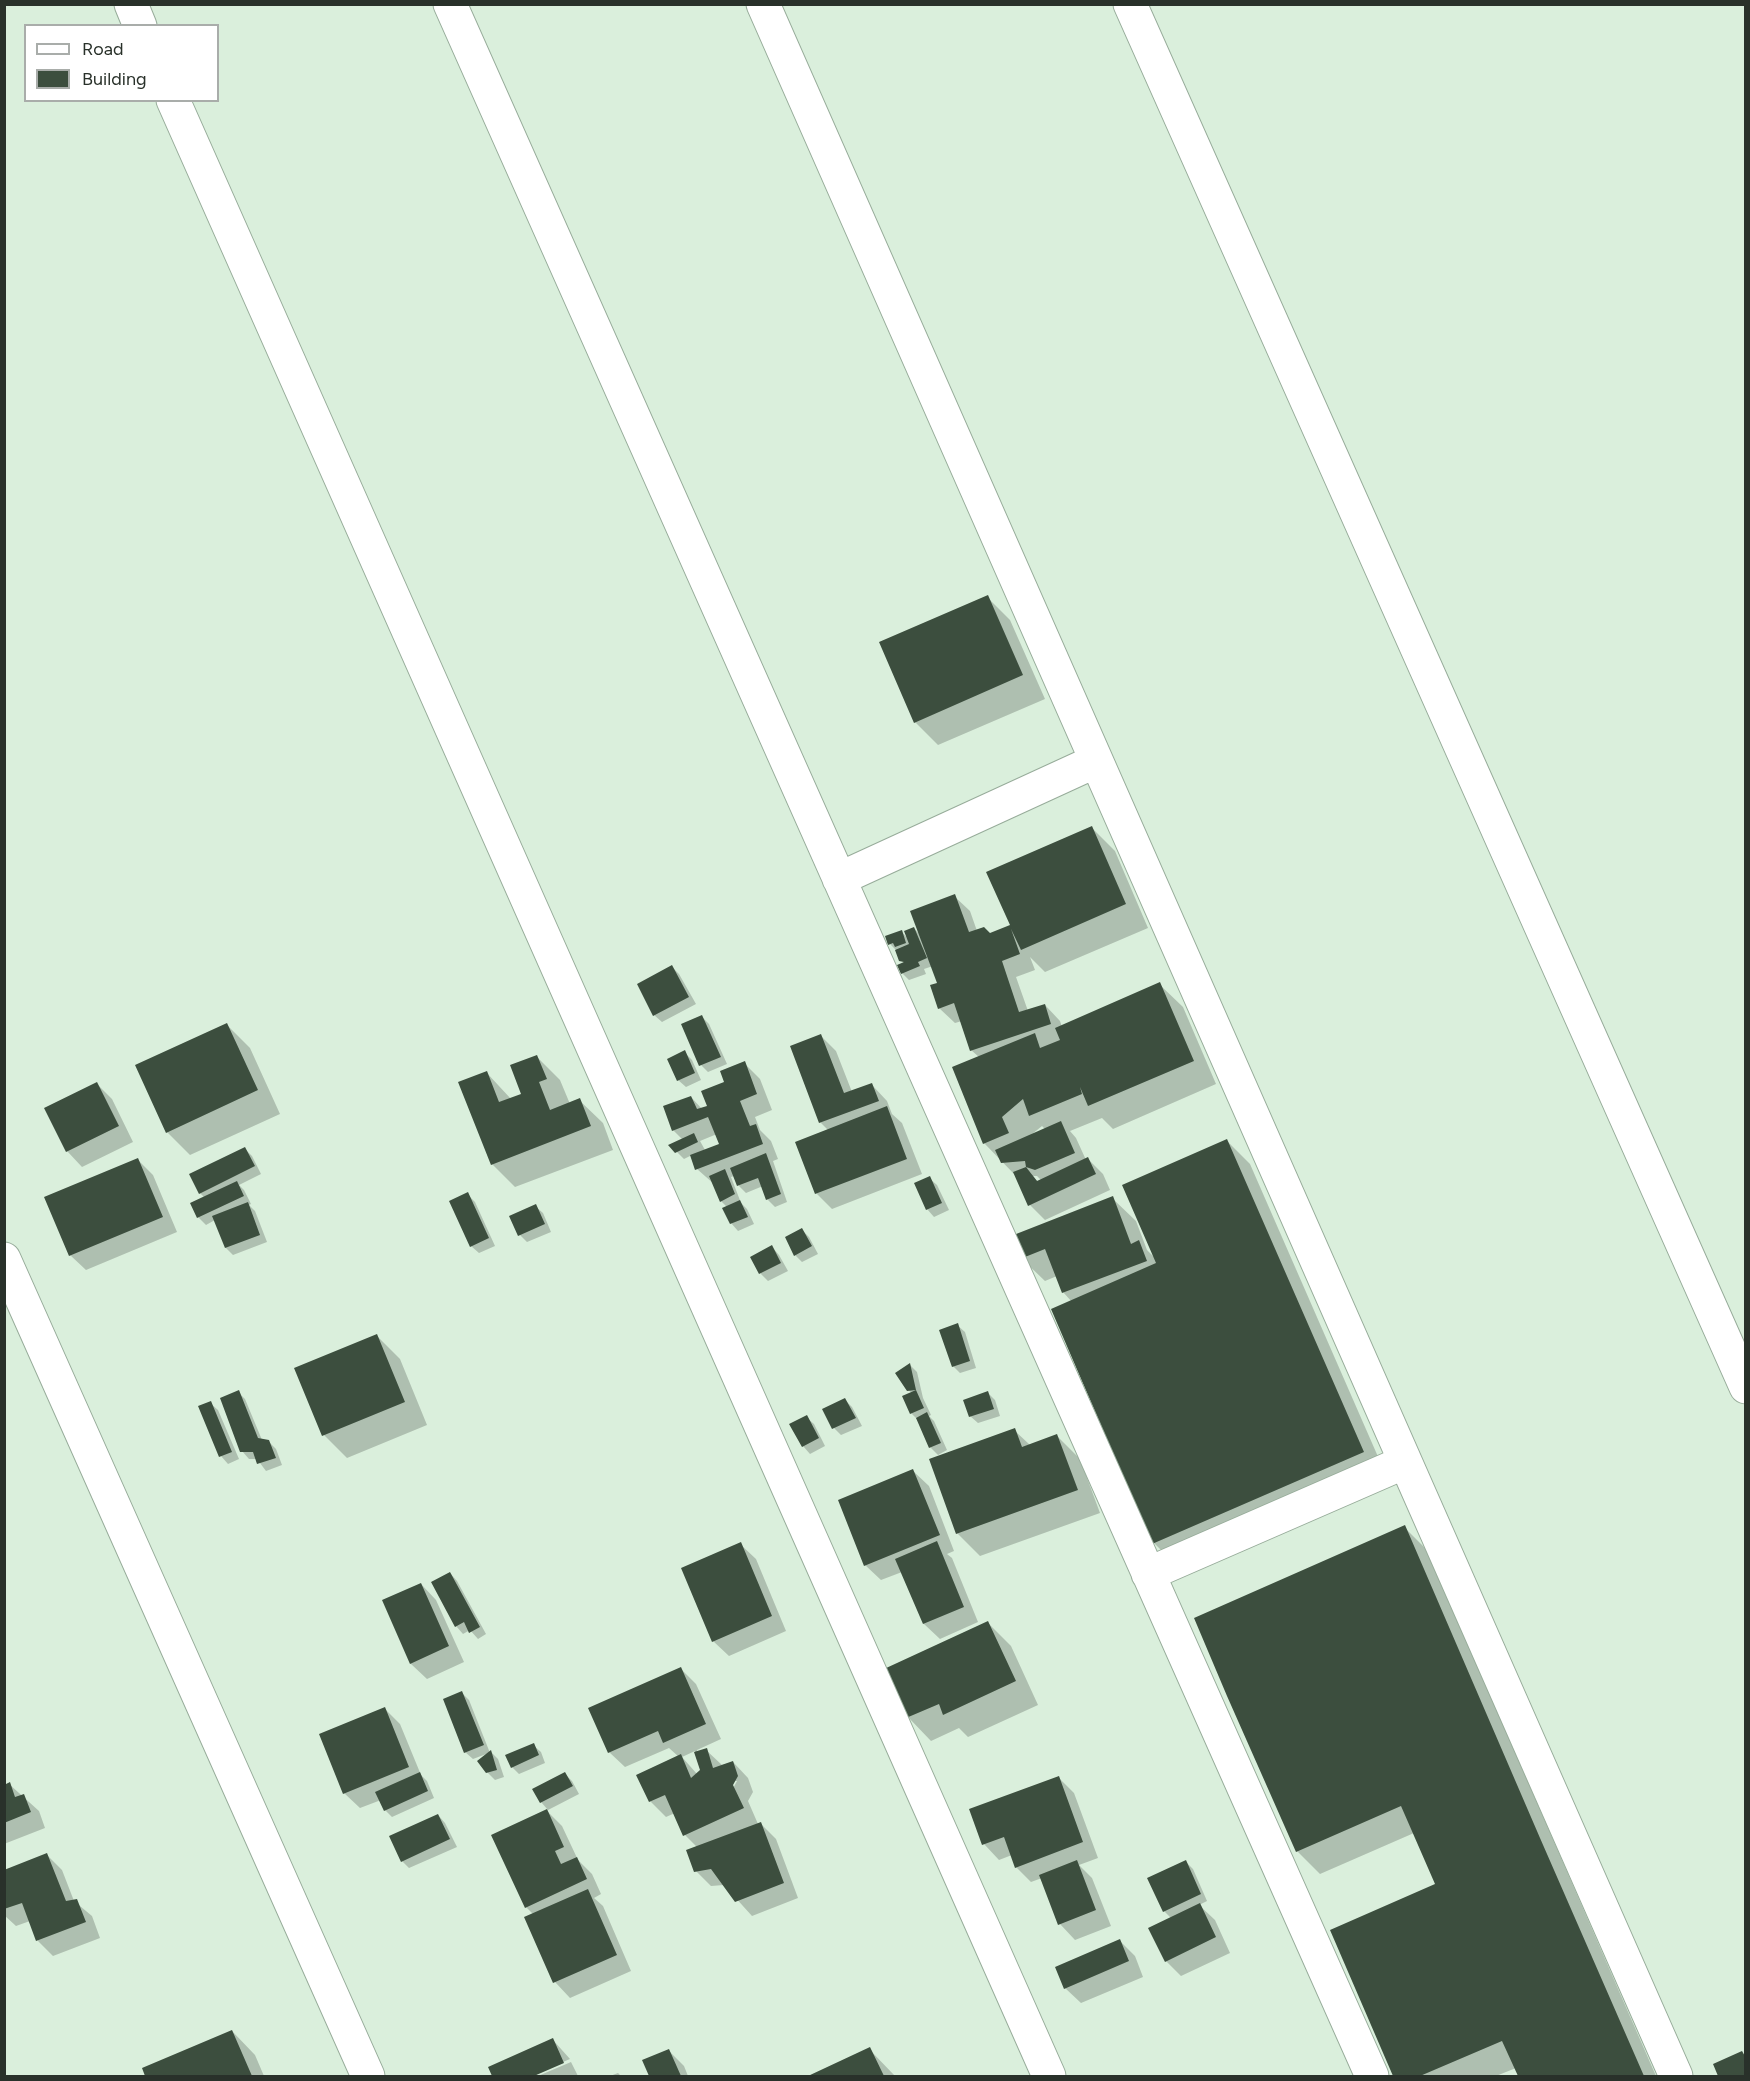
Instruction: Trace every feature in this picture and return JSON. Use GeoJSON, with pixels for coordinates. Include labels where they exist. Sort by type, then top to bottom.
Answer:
{"type":"FeatureCollection","features":[{"type":"Feature","properties":{"kind":"street"},"geometry":{"type":"LineString","coordinates":[[130,4],[139,24]]}},
{"type":"Feature","properties":{"kind":"street"},"geometry":{"type":"LineString","coordinates":[[450,4],[1372,2076]]}},
{"type":"Feature","properties":{"kind":"street"},"geometry":{"type":"LineString","coordinates":[[763,4],[1676,2076]]}},
{"type":"Feature","properties":{"kind":"street"},"geometry":{"type":"LineString","coordinates":[[1130,4],[1746,1387]]}},
{"type":"Feature","properties":{"kind":"street"},"geometry":{"type":"LineString","coordinates":[[174,102],[1049,2076]]}},
{"type":"Feature","properties":{"kind":"street"},"geometry":{"type":"LineString","coordinates":[[839,879],[1096,761]]}},
{"type":"Feature","properties":{"kind":"street"},"geometry":{"type":"LineString","coordinates":[[4,1258],[368,2076]]}},
{"type":"Feature","properties":{"kind":"street"},"geometry":{"type":"LineString","coordinates":[[1148,1574],[1405,1462]]}},
{"type":"Feature","properties":{"kind":"building"},"geometry":{"type":"Polygon","coordinates":[[[988,595],[1023,675],[914,723],[879,642],[988,595]]]}},
{"type":"Feature","properties":{"kind":"building"},"geometry":{"type":"Polygon","coordinates":[[[1092,826],[1126,904],[1021,950],[1011,929],[1020,954],[1002,961],[1019,1012],[1045,1004],[1051,1024],[970,1051],[954,1003],[938,1009],[930,985],[937,983],[910,911],[955,894],[969,932],[984,927],[990,933],[1010,925],[986,872],[1092,826]]]}},
{"type":"Feature","properties":{"kind":"building"},"geometry":{"type":"Polygon","coordinates":[[[914,927],[927,958],[918,962],[920,966],[901,974],[897,965],[904,962],[899,961],[895,950],[909,944],[904,931],[914,927]]]}},
{"type":"Feature","properties":{"kind":"building"},"geometry":{"type":"Polygon","coordinates":[[[902,930],[906,943],[895,947],[893,943],[888,945],[885,936],[902,930]]]}},
{"type":"Feature","properties":{"kind":"building"},"geometry":{"type":"Polygon","coordinates":[[[672,965],[689,997],[653,1016],[637,984],[672,965]]]}},
{"type":"Feature","properties":{"kind":"building"},"geometry":{"type":"Polygon","coordinates":[[[1160,982],[1194,1061],[1088,1106],[1080,1087],[1082,1094],[1029,1116],[1023,1099],[1002,1117],[1009,1133],[983,1144],[952,1067],[1035,1033],[1040,1048],[1060,1040],[1055,1028],[1160,982]]]}},
{"type":"Feature","properties":{"kind":"building"},"geometry":{"type":"Polygon","coordinates":[[[702,1015],[721,1057],[699,1066],[681,1024],[702,1015]]]}},
{"type":"Feature","properties":{"kind":"building"},"geometry":{"type":"Polygon","coordinates":[[[227,1023],[258,1090],[166,1133],[135,1065],[227,1023]]]}},
{"type":"Feature","properties":{"kind":"building"},"geometry":{"type":"Polygon","coordinates":[[[821,1034],[844,1093],[872,1083],[879,1101],[819,1123],[790,1046],[821,1034]]]}},
{"type":"Feature","properties":{"kind":"building"},"geometry":{"type":"Polygon","coordinates":[[[685,1050],[695,1073],[677,1081],[667,1059],[685,1050]]]}},
{"type":"Feature","properties":{"kind":"building"},"geometry":{"type":"Polygon","coordinates":[[[537,1055],[547,1079],[539,1082],[550,1110],[580,1098],[591,1126],[491,1165],[458,1082],[487,1071],[499,1102],[521,1094],[510,1065],[537,1055]]]}},
{"type":"Feature","properties":{"kind":"building"},"geometry":{"type":"Polygon","coordinates":[[[745,1061],[757,1094],[740,1101],[750,1126],[756,1124],[763,1144],[695,1170],[690,1155],[719,1144],[708,1117],[672,1131],[663,1106],[691,1096],[697,1109],[707,1106],[701,1091],[724,1082],[720,1071],[745,1061]]]}},
{"type":"Feature","properties":{"kind":"building"},"geometry":{"type":"Polygon","coordinates":[[[97,1082],[119,1126],[66,1152],[44,1108],[97,1082]]]}},
{"type":"Feature","properties":{"kind":"building"},"geometry":{"type":"Polygon","coordinates":[[[887,1106],[907,1159],[815,1194],[795,1142],[887,1106]]]}},
{"type":"Feature","properties":{"kind":"building"},"geometry":{"type":"Polygon","coordinates":[[[1061,1121],[1075,1153],[1035,1170],[1026,1167],[1025,1161],[1001,1163],[995,1150],[1061,1121]]]}},
{"type":"Feature","properties":{"kind":"building"},"geometry":{"type":"Polygon","coordinates":[[[694,1133],[698,1142],[675,1153],[668,1145],[694,1133]]]}},
{"type":"Feature","properties":{"kind":"building"},"geometry":{"type":"Polygon","coordinates":[[[1227,1139],[1364,1452],[1152,1544],[1051,1309],[1156,1263],[1122,1185],[1227,1139]]]}},
{"type":"Feature","properties":{"kind":"building"},"geometry":{"type":"Polygon","coordinates":[[[245,1147],[255,1166],[199,1194],[189,1174],[245,1147]]]}},
{"type":"Feature","properties":{"kind":"building"},"geometry":{"type":"Polygon","coordinates":[[[766,1153],[781,1194],[766,1200],[758,1178],[737,1186],[730,1168],[766,1153]]]}},
{"type":"Feature","properties":{"kind":"building"},"geometry":{"type":"Polygon","coordinates":[[[1088,1157],[1096,1174],[1028,1206],[1013,1172],[1026,1167],[1037,1181],[1088,1157]]]}},
{"type":"Feature","properties":{"kind":"building"},"geometry":{"type":"Polygon","coordinates":[[[138,1158],[163,1217],[69,1256],[44,1197],[138,1158]]]}},
{"type":"Feature","properties":{"kind":"building"},"geometry":{"type":"Polygon","coordinates":[[[725,1169],[735,1194],[720,1202],[709,1176],[725,1169]]]}},
{"type":"Feature","properties":{"kind":"building"},"geometry":{"type":"Polygon","coordinates":[[[930,1176],[942,1203],[926,1210],[914,1183],[930,1176]]]}},
{"type":"Feature","properties":{"kind":"building"},"geometry":{"type":"Polygon","coordinates":[[[237,1181],[244,1196],[197,1218],[190,1203],[237,1181]]]}},
{"type":"Feature","properties":{"kind":"building"},"geometry":{"type":"Polygon","coordinates":[[[468,1192],[489,1238],[470,1247],[449,1201],[468,1192]]]}},
{"type":"Feature","properties":{"kind":"building"},"geometry":{"type":"Polygon","coordinates":[[[1113,1196],[1131,1244],[1139,1240],[1147,1261],[1062,1293],[1045,1249],[1020,1259],[1011,1236],[1113,1196]]]}},
{"type":"Feature","properties":{"kind":"building"},"geometry":{"type":"Polygon","coordinates":[[[740,1200],[748,1217],[730,1224],[722,1208],[740,1200]]]}},
{"type":"Feature","properties":{"kind":"building"},"geometry":{"type":"Polygon","coordinates":[[[248,1202],[260,1235],[225,1248],[212,1216],[248,1202]]]}},
{"type":"Feature","properties":{"kind":"building"},"geometry":{"type":"Polygon","coordinates":[[[536,1204],[545,1224],[518,1236],[509,1216],[536,1204]]]}},
{"type":"Feature","properties":{"kind":"building"},"geometry":{"type":"Polygon","coordinates":[[[802,1228],[812,1246],[794,1256],[785,1237],[802,1228]]]}},
{"type":"Feature","properties":{"kind":"building"},"geometry":{"type":"Polygon","coordinates":[[[772,1245],[781,1263],[759,1274],[750,1257],[772,1245]]]}},
{"type":"Feature","properties":{"kind":"building"},"geometry":{"type":"Polygon","coordinates":[[[958,1323],[970,1361],[952,1367],[939,1330],[958,1323]]]}},
{"type":"Feature","properties":{"kind":"building"},"geometry":{"type":"Polygon","coordinates":[[[377,1334],[405,1402],[322,1436],[294,1368],[377,1334]]]}},
{"type":"Feature","properties":{"kind":"building"},"geometry":{"type":"Polygon","coordinates":[[[910,1363],[916,1390],[907,1391],[895,1373],[910,1363]]]}},
{"type":"Feature","properties":{"kind":"building"},"geometry":{"type":"Polygon","coordinates":[[[239,1390],[258,1438],[269,1440],[276,1458],[257,1464],[253,1452],[240,1452],[220,1398],[239,1390]]]}},
{"type":"Feature","properties":{"kind":"building"},"geometry":{"type":"Polygon","coordinates":[[[916,1390],[924,1408],[910,1414],[902,1396],[916,1390]]]}},
{"type":"Feature","properties":{"kind":"building"},"geometry":{"type":"Polygon","coordinates":[[[988,1391],[994,1409],[969,1417],[963,1400],[988,1391]]]}},
{"type":"Feature","properties":{"kind":"building"},"geometry":{"type":"Polygon","coordinates":[[[845,1398],[856,1418],[832,1429],[822,1409],[845,1398]]]}},
{"type":"Feature","properties":{"kind":"building"},"geometry":{"type":"Polygon","coordinates":[[[211,1401],[232,1452],[219,1457],[198,1406],[211,1401]]]}},
{"type":"Feature","properties":{"kind":"building"},"geometry":{"type":"Polygon","coordinates":[[[927,1412],[941,1443],[929,1448],[916,1418],[927,1412]]]}},
{"type":"Feature","properties":{"kind":"building"},"geometry":{"type":"Polygon","coordinates":[[[807,1415],[819,1438],[802,1447],[789,1424],[807,1415]]]}},
{"type":"Feature","properties":{"kind":"building"},"geometry":{"type":"Polygon","coordinates":[[[1015,1428],[1022,1447],[1057,1434],[1078,1490],[956,1534],[929,1459],[1015,1428]]]}},
{"type":"Feature","properties":{"kind":"building"},"geometry":{"type":"Polygon","coordinates":[[[913,1469],[940,1535],[864,1566],[838,1500],[913,1469]]]}},
{"type":"Feature","properties":{"kind":"building"},"geometry":{"type":"Polygon","coordinates":[[[1405,1525],[1644,2076],[1518,2076],[1502,2041],[1420,2076],[1393,2076],[1330,1930],[1435,1884],[1401,1806],[1296,1852],[1227,1696],[1194,1618],[1405,1525]]]}},
{"type":"Feature","properties":{"kind":"building"},"geometry":{"type":"Polygon","coordinates":[[[937,1541],[964,1607],[923,1624],[895,1559],[937,1541]]]}},
{"type":"Feature","properties":{"kind":"building"},"geometry":{"type":"Polygon","coordinates":[[[741,1542],[772,1616],[712,1642],[681,1568],[741,1542]]]}},
{"type":"Feature","properties":{"kind":"building"},"geometry":{"type":"Polygon","coordinates":[[[450,1572],[480,1627],[469,1633],[464,1622],[455,1627],[431,1582],[450,1572]]]}},
{"type":"Feature","properties":{"kind":"building"},"geometry":{"type":"Polygon","coordinates":[[[421,1583],[449,1646],[410,1664],[382,1600],[421,1583]]]}},
{"type":"Feature","properties":{"kind":"building"},"geometry":{"type":"Polygon","coordinates":[[[988,1621],[1016,1681],[943,1715],[939,1704],[906,1718],[884,1669],[988,1621]]]}},
{"type":"Feature","properties":{"kind":"building"},"geometry":{"type":"Polygon","coordinates":[[[681,1667],[706,1724],[663,1743],[658,1731],[608,1753],[588,1708],[681,1667]]]}},
{"type":"Feature","properties":{"kind":"building"},"geometry":{"type":"Polygon","coordinates":[[[462,1691],[484,1745],[464,1753],[443,1699],[462,1691]]]}},
{"type":"Feature","properties":{"kind":"building"},"geometry":{"type":"Polygon","coordinates":[[[385,1707],[409,1767],[343,1794],[319,1734],[385,1707]]]}},
{"type":"Feature","properties":{"kind":"building"},"geometry":{"type":"Polygon","coordinates":[[[534,1743],[539,1755],[511,1768],[505,1755],[534,1743]]]}},
{"type":"Feature","properties":{"kind":"building"},"geometry":{"type":"Polygon","coordinates":[[[707,1748],[713,1768],[733,1761],[738,1776],[733,1785],[744,1808],[683,1836],[665,1795],[649,1802],[636,1775],[681,1754],[691,1778],[700,1770],[694,1752],[707,1748]]]}},
{"type":"Feature","properties":{"kind":"building"},"geometry":{"type":"Polygon","coordinates":[[[491,1750],[497,1770],[486,1773],[477,1761],[491,1750]]]}},
{"type":"Feature","properties":{"kind":"building"},"geometry":{"type":"Polygon","coordinates":[[[420,1772],[428,1791],[384,1811],[375,1792],[420,1772]]]}},
{"type":"Feature","properties":{"kind":"building"},"geometry":{"type":"Polygon","coordinates":[[[565,1772],[573,1786],[540,1803],[532,1789],[565,1772]]]}},
{"type":"Feature","properties":{"kind":"building"},"geometry":{"type":"Polygon","coordinates":[[[1059,1776],[1083,1842],[1015,1868],[1004,1837],[982,1845],[969,1809],[1059,1776]]]}},
{"type":"Feature","properties":{"kind":"building"},"geometry":{"type":"Polygon","coordinates":[[[10,1782],[15,1797],[24,1794],[31,1812],[4,1823],[4,1785],[10,1782]]]}},
{"type":"Feature","properties":{"kind":"building"},"geometry":{"type":"Polygon","coordinates":[[[547,1809],[564,1847],[555,1851],[561,1864],[577,1857],[587,1879],[525,1908],[491,1835],[547,1809]]]}},
{"type":"Feature","properties":{"kind":"building"},"geometry":{"type":"Polygon","coordinates":[[[438,1814],[450,1839],[401,1862],[389,1836],[438,1814]]]}},
{"type":"Feature","properties":{"kind":"building"},"geometry":{"type":"Polygon","coordinates":[[[761,1822],[784,1883],[735,1902],[711,1869],[694,1872],[686,1850],[761,1822]]]}},
{"type":"Feature","properties":{"kind":"building"},"geometry":{"type":"Polygon","coordinates":[[[47,1853],[66,1901],[77,1899],[86,1922],[36,1941],[22,1903],[4,1909],[4,1870],[47,1853]]]}},
{"type":"Feature","properties":{"kind":"building"},"geometry":{"type":"Polygon","coordinates":[[[1077,1860],[1096,1910],[1058,1925],[1039,1875],[1077,1860]]]}},
{"type":"Feature","properties":{"kind":"building"},"geometry":{"type":"Polygon","coordinates":[[[1186,1860],[1201,1894],[1163,1912],[1147,1878],[1186,1860]]]}},
{"type":"Feature","properties":{"kind":"building"},"geometry":{"type":"Polygon","coordinates":[[[588,1889],[617,1955],[553,1983],[524,1917],[588,1889]]]}},
{"type":"Feature","properties":{"kind":"building"},"geometry":{"type":"Polygon","coordinates":[[[1200,1903],[1216,1937],[1165,1962],[1148,1928],[1200,1903]]]}},
{"type":"Feature","properties":{"kind":"building"},"geometry":{"type":"Polygon","coordinates":[[[1120,1939],[1129,1961],[1064,1989],[1055,1967],[1120,1939]]]}},
{"type":"Feature","properties":{"kind":"building"},"geometry":{"type":"Polygon","coordinates":[[[232,2030],[252,2076],[145,2076],[142,2068],[232,2030]]]}},
{"type":"Feature","properties":{"kind":"building"},"geometry":{"type":"Polygon","coordinates":[[[553,2038],[564,2063],[534,2076],[492,2076],[488,2067],[553,2038]]]}},
{"type":"Feature","properties":{"kind":"building"},"geometry":{"type":"Polygon","coordinates":[[[870,2047],[884,2076],[808,2076],[870,2047]]]}},
{"type":"Feature","properties":{"kind":"building"},"geometry":{"type":"Polygon","coordinates":[[[669,2049],[681,2076],[649,2076],[642,2060],[669,2049]]]}},
{"type":"Feature","properties":{"kind":"building"},"geometry":{"type":"Polygon","coordinates":[[[1742,2051],[1746,2058],[1746,2076],[1718,2076],[1713,2064],[1742,2051]]]}}]}
